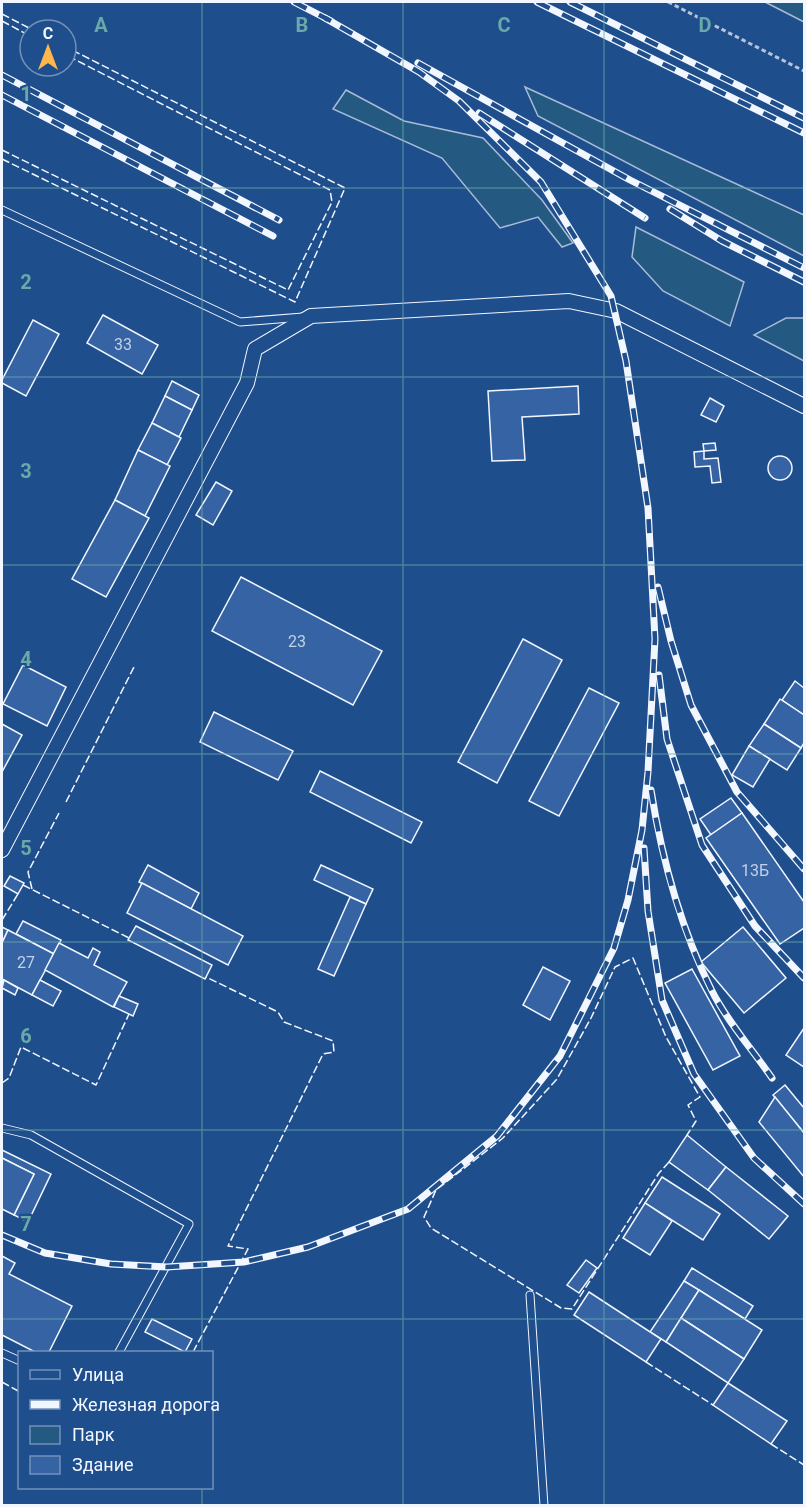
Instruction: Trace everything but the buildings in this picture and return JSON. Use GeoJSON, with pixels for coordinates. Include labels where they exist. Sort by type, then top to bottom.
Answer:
{"type":"FeatureCollection","features":[{"type":"Feature","properties":{"kind":"street"},"geometry":{"type":"LineString","coordinates":[[2,850],[247,383],[255,349],[311,316],[569,301],[616,311],[804,406]]}},
{"type":"Feature","properties":{"kind":"lane"},"geometry":{"type":"LineString","coordinates":[[2,210],[240,322],[311,316]]}},
{"type":"Feature","properties":{"kind":"lane"},"geometry":{"type":"LineString","coordinates":[[2,1128],[31,1135],[189,1224],[120,1351]]}},
{"type":"Feature","properties":{"kind":"lane"},"geometry":{"type":"LineString","coordinates":[[530,1295],[544,1506]]}},
{"type":"Feature","properties":{"kind":"lane"},"geometry":{"type":"LineString","coordinates":[[2,1353],[18,1360]]}},
{"type":"Feature","properties":{"kind":"path"},"geometry":{"type":"LineString","coordinates":[[668,2],[804,71]]}},
{"type":"Feature","properties":{"kind":"green space"},"geometry":{"type":"Polygon","coordinates":[[[765,2],[804,2],[804,22],[765,2]]]}},
{"type":"Feature","properties":{"kind":"green space"},"geometry":{"type":"Polygon","coordinates":[[[525,87],[804,215],[804,256],[538,116],[525,87]]]}},
{"type":"Feature","properties":{"kind":"green space"},"geometry":{"type":"Polygon","coordinates":[[[346,90],[404,121],[483,138],[542,200],[573,243],[562,247],[538,217],[500,228],[442,158],[333,109],[346,90]]]}},
{"type":"Feature","properties":{"kind":"green space"},"geometry":{"type":"Polygon","coordinates":[[[636,227],[744,282],[730,326],[663,291],[632,257],[636,227]]]}},
{"type":"Feature","properties":{"kind":"green space"},"geometry":{"type":"Polygon","coordinates":[[[786,318],[804,318],[804,361],[754,335],[786,318]]]}},
{"type":"Feature","properties":{"kind":"railway"},"geometry":{"type":"LineString","coordinates":[[294,2],[331,21]]}},
{"type":"Feature","properties":{"kind":"railway"},"geometry":{"type":"LineString","coordinates":[[537,2],[804,133]]}},
{"type":"Feature","properties":{"kind":"railway"},"geometry":{"type":"LineString","coordinates":[[570,2],[804,118]]}},
{"type":"Feature","properties":{"kind":"railway"},"geometry":{"type":"LineString","coordinates":[[2,1235],[45,1253],[111,1264],[167,1267],[244,1262],[308,1247],[408,1209],[497,1136],[560,1056],[614,948],[628,900],[642,830],[648,772],[655,639],[648,508],[626,361],[611,296],[541,182],[459,101],[419,72],[325,18]]}},
{"type":"Feature","properties":{"kind":"railway"},"geometry":{"type":"LineString","coordinates":[[418,63],[630,180],[804,268]]}},
{"type":"Feature","properties":{"kind":"railway"},"geometry":{"type":"LineString","coordinates":[[2,75],[279,220]]}},
{"type":"Feature","properties":{"kind":"railway"},"geometry":{"type":"LineString","coordinates":[[2,95],[273,236]]}},
{"type":"Feature","properties":{"kind":"railway"},"geometry":{"type":"LineString","coordinates":[[479,113],[645,218]]}},
{"type":"Feature","properties":{"kind":"railway"},"geometry":{"type":"LineString","coordinates":[[670,209],[722,241],[804,282]]}},
{"type":"Feature","properties":{"kind":"railway"},"geometry":{"type":"LineString","coordinates":[[658,587],[671,641],[691,705],[737,792],[804,869]]}},
{"type":"Feature","properties":{"kind":"railway"},"geometry":{"type":"LineString","coordinates":[[659,675],[667,739],[702,845],[755,926],[804,978]]}},
{"type":"Feature","properties":{"kind":"railway"},"geometry":{"type":"LineString","coordinates":[[651,790],[674,893],[701,967],[725,1013],[772,1078]]}},
{"type":"Feature","properties":{"kind":"railway"},"geometry":{"type":"LineString","coordinates":[[644,848],[648,911],[662,1000],[694,1074],[754,1158],[804,1204]]}},
{"type":"Feature","properties":{"kind":"fence"},"geometry":{"type":"LineString","coordinates":[[2,14],[18,22]]}},
{"type":"Feature","properties":{"kind":"fence"},"geometry":{"type":"LineString","coordinates":[[2,21],[18,30]]}},
{"type":"Feature","properties":{"kind":"fence"},"geometry":{"type":"LineString","coordinates":[[2,159],[295,302],[345,188],[78,53]]}},
{"type":"Feature","properties":{"kind":"fence"},"geometry":{"type":"LineString","coordinates":[[2,150],[288,290],[332,202],[330,190],[78,61]]}},
{"type":"Feature","properties":{"kind":"fence"},"geometry":{"type":"LineString","coordinates":[[66,802],[135,665]]}},
{"type":"Feature","properties":{"kind":"fence"},"geometry":{"type":"LineString","coordinates":[[32,889],[28,872],[59,813]]}},
{"type":"Feature","properties":{"kind":"fence"},"geometry":{"type":"LineString","coordinates":[[23,885],[129,938]]}},
{"type":"Feature","properties":{"kind":"fence"},"geometry":{"type":"LineString","coordinates":[[2,920],[18,894]]}},
{"type":"Feature","properties":{"kind":"fence"},"geometry":{"type":"LineString","coordinates":[[669,1162],[659,1173],[572,1309],[561,1308],[431,1228],[424,1217],[436,1190],[503,1138],[557,1079],[591,1018],[615,967],[633,958],[666,1037],[700,1097],[688,1105],[696,1121],[687,1135]]}},
{"type":"Feature","properties":{"kind":"fence"},"geometry":{"type":"LineString","coordinates":[[194,1351],[248,1249],[228,1246],[323,1054],[334,1052],[333,1041],[284,1022],[278,1012],[206,977]]}},
{"type":"Feature","properties":{"kind":"fence"},"geometry":{"type":"LineString","coordinates":[[2,1083],[9,1078],[21,1047],[96,1085],[129,1014]]}},
{"type":"Feature","properties":{"kind":"fence"},"geometry":{"type":"LineString","coordinates":[[646,1362],[713,1405]]}},
{"type":"Feature","properties":{"kind":"fence"},"geometry":{"type":"LineString","coordinates":[[2,1382],[18,1391]]}},
{"type":"Feature","properties":{"kind":"fence"},"geometry":{"type":"LineString","coordinates":[[771,1444],[804,1465]]}}]}
